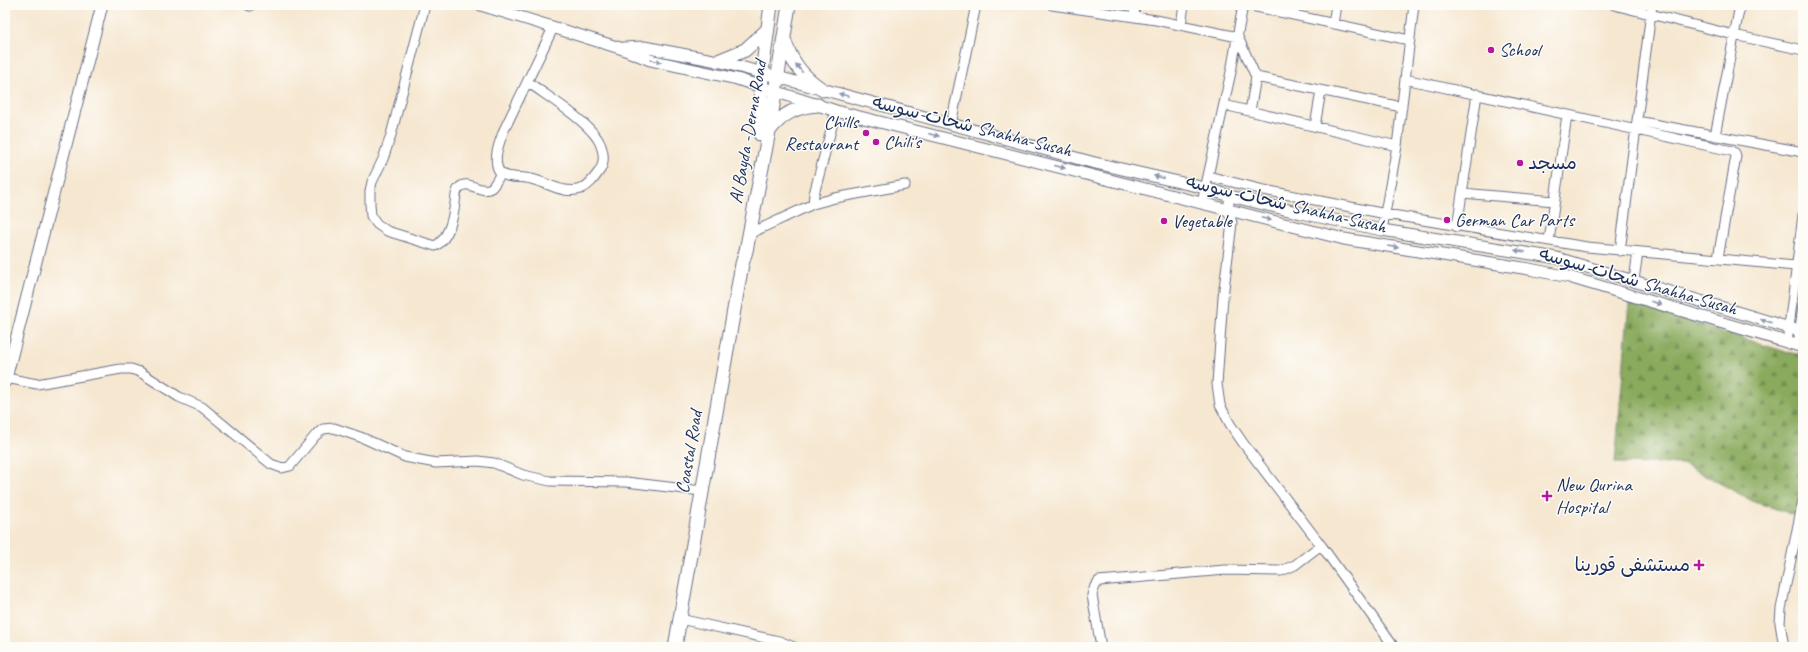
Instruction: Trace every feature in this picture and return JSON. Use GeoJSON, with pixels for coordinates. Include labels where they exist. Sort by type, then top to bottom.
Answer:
{"type":"FeatureCollection","features":[{"type":"Feature","properties":{"kind":"highway","name":"Al Bayda -Derna Road"},"geometry":{"type":"LineString","coordinates":[[742,264],[744,234],[762,122],[762,72],[766,30],[771,5]]}},
{"type":"Feature","properties":{"kind":"highway","name":"Al Bayda -Derna Road"},"geometry":{"type":"LineString","coordinates":[[742,264],[769,131],[789,5]]}},
{"type":"Feature","properties":{"kind":"highway"},"geometry":{"type":"LineString","coordinates":[[718,60],[745,50],[766,30]]}},
{"type":"Feature","properties":{"kind":"highway"},"geometry":{"type":"LineString","coordinates":[[784,39],[787,49],[798,69],[824,90]]}},
{"type":"Feature","properties":{"kind":"highway"},"geometry":{"type":"LineString","coordinates":[[769,131],[778,120],[790,111],[809,105],[818,105]]}},
{"type":"Feature","properties":{"kind":"highway","name":"Coastal Road"},"geometry":{"type":"LineString","coordinates":[[675,647],[742,264]]}},
{"type":"Feature","properties":{"kind":"main road"},"geometry":{"type":"LineString","coordinates":[[6,380],[102,5]]}},
{"type":"Feature","properties":{"kind":"main road"},"geometry":{"type":"LineString","coordinates":[[481,5],[620,48]]}},
{"type":"Feature","properties":{"kind":"main road","name":"شحات-سوسه Shahha-Susah"},"geometry":{"type":"LineString","coordinates":[[620,48],[644,47],[718,60],[1091,162],[1205,188],[1230,196],[1315,216],[1382,230],[1539,254],[1634,280],[1802,332]]}},
{"type":"Feature","properties":{"kind":"main road","name":"شحات-سوسه Shahha-Susah"},"geometry":{"type":"LineString","coordinates":[[620,48],[650,60],[762,87],[836,111],[1351,240],[1569,277],[1801,346]]}},
{"type":"Feature","properties":{"kind":"street"},"geometry":{"type":"LineString","coordinates":[[425,5],[391,135],[383,159],[372,182],[370,192],[371,216],[377,224],[387,231],[434,246],[444,238],[453,217],[456,193],[459,188],[463,185],[468,185],[482,190],[487,190],[492,188],[501,173]]}},
{"type":"Feature","properties":{"kind":"street"},"geometry":{"type":"LineString","coordinates":[[951,124],[976,5]]}},
{"type":"Feature","properties":{"kind":"street"},"geometry":{"type":"LineString","coordinates":[[1052,5],[1080,7],[1238,37]]}},
{"type":"Feature","properties":{"kind":"street"},"geometry":{"type":"LineString","coordinates":[[1134,17],[1135,5]]}},
{"type":"Feature","properties":{"kind":"street"},"geometry":{"type":"LineString","coordinates":[[1181,25],[1184,5]]}},
{"type":"Feature","properties":{"kind":"street"},"geometry":{"type":"LineString","coordinates":[[1202,203],[1224,105],[1243,5]]}},
{"type":"Feature","properties":{"kind":"street"},"geometry":{"type":"LineString","coordinates":[[1247,5],[1409,40]]}},
{"type":"Feature","properties":{"kind":"street"},"geometry":{"type":"LineString","coordinates":[[1333,24],[1336,5]]}},
{"type":"Feature","properties":{"kind":"street"},"geometry":{"type":"LineString","coordinates":[[1382,230],[1397,146],[1414,5]]}},
{"type":"Feature","properties":{"kind":"street"},"geometry":{"type":"LineString","coordinates":[[1614,5],[1734,35],[1803,50]]}},
{"type":"Feature","properties":{"kind":"street"},"geometry":{"type":"LineString","coordinates":[[1620,251],[1652,5]]}},
{"type":"Feature","properties":{"kind":"street"},"geometry":{"type":"LineString","coordinates":[[1715,136],[1740,5]]}},
{"type":"Feature","properties":{"kind":"street"},"geometry":{"type":"LineString","coordinates":[[528,82],[573,115],[597,138],[602,150],[602,166],[588,185],[580,189],[561,190],[530,178],[506,176],[501,173],[496,162],[498,146],[553,28]]}},
{"type":"Feature","properties":{"kind":"street"},"geometry":{"type":"LineString","coordinates":[[1238,37],[1256,77],[1250,111]]}},
{"type":"Feature","properties":{"kind":"street"},"geometry":{"type":"LineString","coordinates":[[1256,77],[1402,108]]}},
{"type":"Feature","properties":{"kind":"street"},"geometry":{"type":"LineString","coordinates":[[1405,79],[1567,115],[1715,136],[1803,152]]}},
{"type":"Feature","properties":{"kind":"street"},"geometry":{"type":"LineString","coordinates":[[1315,126],[1321,91]]}},
{"type":"Feature","properties":{"kind":"street"},"geometry":{"type":"LineString","coordinates":[[1457,227],[1477,94]]}},
{"type":"Feature","properties":{"kind":"street"},"geometry":{"type":"LineString","coordinates":[[1224,105],[1397,146]]}},
{"type":"Feature","properties":{"kind":"street"},"geometry":{"type":"LineString","coordinates":[[813,204],[814,194],[836,111]]}},
{"type":"Feature","properties":{"kind":"street"},"geometry":{"type":"LineString","coordinates":[[1549,241],[1567,115]]}},
{"type":"Feature","properties":{"kind":"street"},"geometry":{"type":"LineString","coordinates":[[1636,125],[1726,149],[1735,153],[1718,258]]}},
{"type":"Feature","properties":{"kind":"street"},"geometry":{"type":"LineString","coordinates":[[1208,176],[1264,190],[1457,227],[1620,251],[1718,258],[1796,266]]}},
{"type":"Feature","properties":{"kind":"street"},"geometry":{"type":"LineString","coordinates":[[749,234],[813,204],[835,198],[905,185]]}},
{"type":"Feature","properties":{"kind":"street"},"geometry":{"type":"LineString","coordinates":[[1462,192],[1555,201]]}},
{"type":"Feature","properties":{"kind":"street"},"geometry":{"type":"LineString","coordinates":[[1230,196],[1228,209],[1232,223],[1223,297],[1217,384],[1220,405],[1227,420],[1243,443],[1321,545],[1394,647]]}},
{"type":"Feature","properties":{"kind":"street"},"geometry":{"type":"LineString","coordinates":[[1787,343],[1803,215]]}},
{"type":"Feature","properties":{"kind":"street"},"geometry":{"type":"LineString","coordinates":[[1634,280],[1638,252]]}},
{"type":"Feature","properties":{"kind":"street"},"geometry":{"type":"LineString","coordinates":[[1801,346],[1803,306]]}},
{"type":"Feature","properties":{"kind":"street"},"geometry":{"type":"LineString","coordinates":[[6,380],[37,384],[121,369],[131,369],[140,372],[179,397],[202,407],[214,415],[272,464],[282,468],[290,466],[314,436],[324,429],[334,428],[362,438],[405,457],[436,463],[478,461],[494,463],[523,475],[550,481],[590,483],[626,482],[702,491]]}},
{"type":"Feature","properties":{"kind":"street"},"geometry":{"type":"LineString","coordinates":[[1784,647],[1780,623],[1781,609],[1803,500]]}},
{"type":"Feature","properties":{"kind":"street"},"geometry":{"type":"LineString","coordinates":[[1101,647],[1092,595],[1093,588],[1100,581],[1226,570],[1281,571],[1294,565],[1321,545]]}},
{"type":"Feature","properties":{"kind":"street"},"geometry":{"type":"LineString","coordinates":[[680,619],[790,646]]}},
{"type":"Feature","properties":{"kind":"green space"},"geometry":{"type":"Polygon","coordinates":[[[1629,303],[1783,351],[1803,355],[1803,519],[1754,502],[1685,464],[1615,463],[1629,303]]]}},
{"type":"Feature","properties":{"kind":"place","name":"School"},"geometry":{"type":"Point","coordinates":[1491,50]}},
{"type":"Feature","properties":{"kind":"place","name":"Chills Restaurant"},"geometry":{"type":"Point","coordinates":[866,133]}},
{"type":"Feature","properties":{"kind":"place","name":"Chili's"},"geometry":{"type":"Point","coordinates":[876,142]}},
{"type":"Feature","properties":{"kind":"place","name":"مسجد"},"geometry":{"type":"Point","coordinates":[1520,163]}},
{"type":"Feature","properties":{"kind":"place","name":"German Car Parts"},"geometry":{"type":"Point","coordinates":[1447,220]}},
{"type":"Feature","properties":{"kind":"place","name":"Vegetable"},"geometry":{"type":"Point","coordinates":[1164,221]}},
{"type":"Feature","properties":{"kind":"place","name":"New Qurina Hospital"},"geometry":{"type":"Point","coordinates":[1547,496]}},
{"type":"Feature","properties":{"kind":"place","name":"مستشفى قورينا"},"geometry":{"type":"Point","coordinates":[1699,565]}}]}
